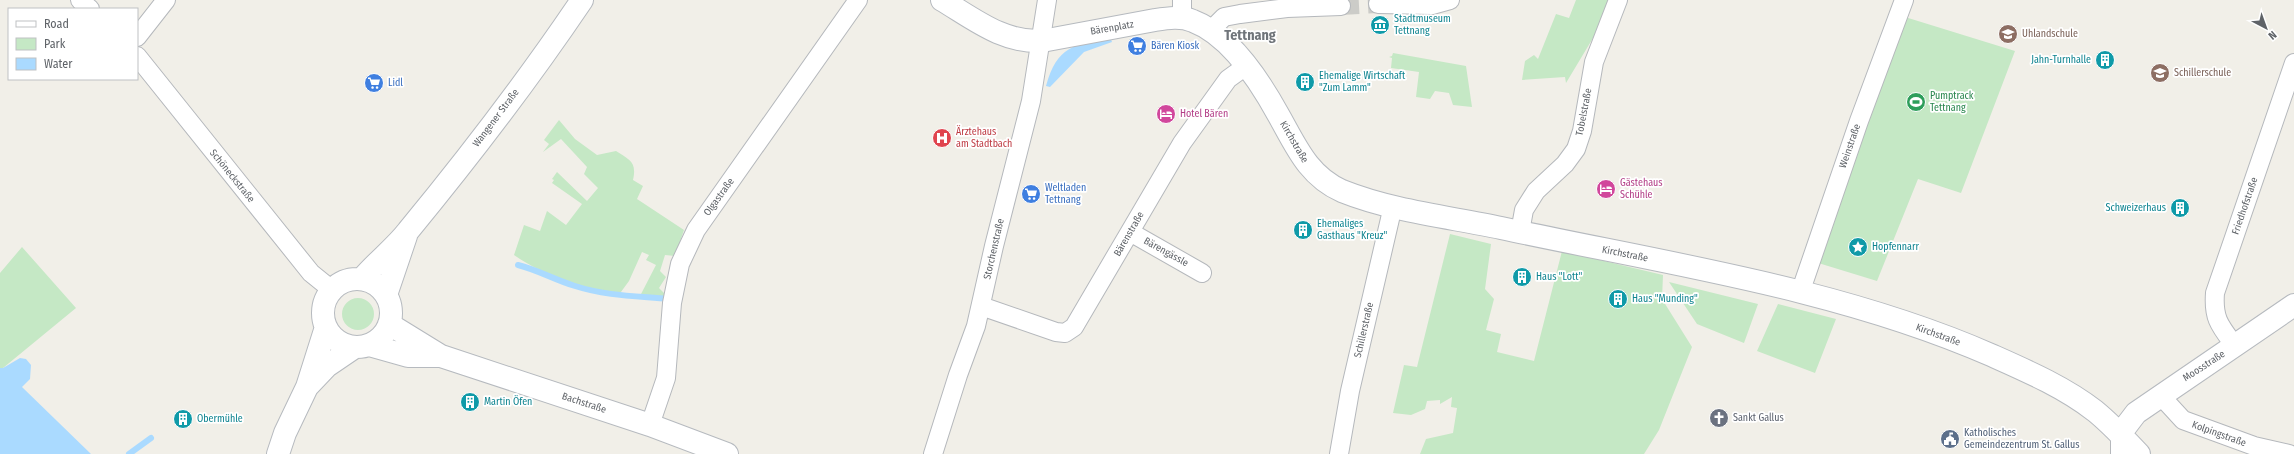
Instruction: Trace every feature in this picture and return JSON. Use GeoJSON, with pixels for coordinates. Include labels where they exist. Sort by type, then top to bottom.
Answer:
{"type":"FeatureCollection","features":[{"type":"Feature","properties":{"kind":"street"},"geometry":{"type":"LineString","coordinates":[[80,0],[89,8]]}},
{"type":"Feature","properties":{"kind":"street"},"geometry":{"type":"LineString","coordinates":[[138,36],[166,0]]}},
{"type":"Feature","properties":{"kind":"street","name":"Wangener Straße"},"geometry":{"type":"LineString","coordinates":[[362,279],[380,258],[407,233],[502,111],[582,0]]}},
{"type":"Feature","properties":{"kind":"street","name":"Olgastraße"},"geometry":{"type":"LineString","coordinates":[[650,425],[666,378],[672,303],[680,264],[696,230],[858,0]]}},
{"type":"Feature","properties":{"kind":"street","name":"Bärenplatz"},"geometry":{"type":"LineString","coordinates":[[942,0],[991,30],[1009,37],[1028,41],[1042,41],[1154,20],[1182,9]]}},
{"type":"Feature","properties":{"kind":"street","name":"Storchenstraße"},"geometry":{"type":"LineString","coordinates":[[932,454],[976,326],[994,246],[1031,101],[1042,41],[1047,0]]}},
{"type":"Feature","properties":{"kind":"street"},"geometry":{"type":"LineString","coordinates":[[1378,4],[1412,2],[1432,5],[1450,0]]}},
{"type":"Feature","properties":{"kind":"street","name":"Tobelstraße"},"geometry":{"type":"LineString","coordinates":[[1520,232],[1524,210],[1536,191],[1565,164],[1576,149],[1582,131],[1594,62],[1618,0]]}},
{"type":"Feature","properties":{"kind":"street","name":"Weinstraße"},"geometry":{"type":"LineString","coordinates":[[1800,293],[1859,121],[1904,0]]}},
{"type":"Feature","properties":{"kind":"street"},"geometry":{"type":"LineString","coordinates":[[1210,31],[1224,17],[1287,8],[1341,6]]}},
{"type":"Feature","properties":{"kind":"street","name":"Kirchstraße"},"geometry":{"type":"LineString","coordinates":[[1182,9],[1192,20],[1210,31],[1226,44],[1246,66],[1277,112],[1303,159],[1315,174],[1330,185],[1350,194],[1393,206],[1668,263],[1800,293],[1897,320],[1971,346],[2026,370],[2059,388],[2094,410],[2120,444],[2139,454]]}},
{"type":"Feature","properties":{"kind":"street","name":"Schöneckstraße"},"geometry":{"type":"LineString","coordinates":[[138,57],[311,273],[332,290]]}},
{"type":"Feature","properties":{"kind":"street","name":"Friedhofstraße"},"geometry":{"type":"LineString","coordinates":[[2235,346],[2218,324],[2214,308],[2215,293],[2294,63]]}},
{"type":"Feature","properties":{"kind":"street","name":"Bärenstraße"},"geometry":{"type":"LineString","coordinates":[[981,306],[1056,332],[1066,333],[1074,328],[1182,143],[1228,79],[1246,66]]}},
{"type":"Feature","properties":{"kind":"street","name":"Schillerstraße"},"geometry":{"type":"LineString","coordinates":[[1339,454],[1350,392],[1393,206]]}},
{"type":"Feature","properties":{"kind":"street","name":"Bärengässle"},"geometry":{"type":"LineString","coordinates":[[1130,232],[1202,273]]}},
{"type":"Feature","properties":{"kind":"street","name":"Wangener Straße"},"geometry":{"type":"LineString","coordinates":[[386,295],[407,233]]}},
{"type":"Feature","properties":{"kind":"street"},"geometry":{"type":"LineString","coordinates":[[278,454],[288,426],[307,386],[326,328],[324,309],[326,299],[332,290],[349,280],[362,279],[380,288],[386,295],[391,309],[389,324],[382,336],[327,366],[307,386]]}},
{"type":"Feature","properties":{"kind":"street","name":"Moosstraße"},"geometry":{"type":"LineString","coordinates":[[2120,444],[2136,413],[2160,395],[2294,305]]}},
{"type":"Feature","properties":{"kind":"street","name":"Bachstraße"},"geometry":{"type":"LineString","coordinates":[[389,324],[441,356],[650,425],[727,454]]}},
{"type":"Feature","properties":{"kind":"street"},"geometry":{"type":"LineString","coordinates":[[326,328],[335,339],[362,346]]}},
{"type":"Feature","properties":{"kind":"street","name":"Bachstraße"},"geometry":{"type":"LineString","coordinates":[[362,346],[408,356],[441,356]]}},
{"type":"Feature","properties":{"kind":"street","name":"Kolpingstraße"},"geometry":{"type":"LineString","coordinates":[[2160,395],[2183,420],[2254,446],[2288,454]]}},
{"type":"Feature","properties":{"kind":"green space"},"geometry":{"type":"Polygon","coordinates":[[[1576,0],[1610,0],[1596,33],[1566,83],[1565,77],[1522,80],[1525,61],[1534,55],[1538,59],[1556,14],[1569,18],[1576,0]]]}},
{"type":"Feature","properties":{"kind":"green space"},"geometry":{"type":"Polygon","coordinates":[[[1905,17],[2015,51],[1961,193],[1918,179],[1877,281],[1815,262],[1905,17]]]}},
{"type":"Feature","properties":{"kind":"green space"},"geometry":{"type":"Polygon","coordinates":[[[1393,53],[1466,66],[1472,107],[1453,105],[1449,93],[1435,91],[1430,99],[1416,97],[1419,72],[1391,68],[1392,58],[1389,57],[1392,56],[1393,53]]]}},
{"type":"Feature","properties":{"kind":"green space"},"geometry":{"type":"Polygon","coordinates":[[[559,120],[575,139],[597,155],[616,151],[629,159],[634,169],[633,180],[643,186],[637,199],[684,230],[675,256],[665,255],[660,271],[666,277],[659,288],[670,299],[640,296],[656,265],[646,260],[649,255],[642,252],[629,281],[618,296],[564,281],[539,270],[514,255],[524,225],[540,231],[547,211],[566,225],[582,204],[552,183],[554,180],[552,179],[557,172],[587,201],[598,188],[584,174],[587,167],[561,139],[543,152],[549,144],[544,140],[559,120]]]}},
{"type":"Feature","properties":{"kind":"green space"},"geometry":{"type":"Polygon","coordinates":[[[1450,234],[1491,244],[1485,289],[1494,299],[1486,330],[1501,334],[1497,352],[1534,361],[1562,251],[1663,275],[1662,299],[1692,347],[1659,430],[1644,454],[1420,454],[1426,439],[1453,433],[1457,408],[1451,407],[1452,397],[1440,404],[1440,400],[1427,401],[1425,409],[1411,415],[1393,413],[1404,365],[1417,367],[1450,234]]]}},
{"type":"Feature","properties":{"kind":"green space"},"geometry":{"type":"Polygon","coordinates":[[[22,247],[76,308],[3,368],[0,368],[0,273],[22,247]]]}},
{"type":"Feature","properties":{"kind":"green space"},"geometry":{"type":"Polygon","coordinates":[[[1669,282],[1758,304],[1744,343],[1697,324],[1669,282]]]}},
{"type":"Feature","properties":{"kind":"green space"},"geometry":{"type":"Polygon","coordinates":[[[355,298],[361,298],[371,305],[374,314],[373,320],[367,327],[361,330],[355,330],[345,323],[342,317],[342,311],[349,301],[355,298]]]}},
{"type":"Feature","properties":{"kind":"green space"},"geometry":{"type":"Polygon","coordinates":[[[1778,304],[1836,319],[1815,373],[1757,351],[1778,304]]]}},
{"type":"Feature","properties":{"kind":"water"},"geometry":{"type":"Polygon","coordinates":[[[1110,37],[1112,42],[1084,52],[1050,87],[1046,86],[1050,73],[1062,55],[1077,45],[1110,37]]]}},
{"type":"Feature","properties":{"kind":"water"},"geometry":{"type":"Polygon","coordinates":[[[20,358],[26,359],[31,365],[30,379],[22,387],[91,454],[0,454],[0,368],[3,368],[20,358]]]}},
{"type":"Feature","properties":{"kind":"waterway"},"geometry":{"type":"LineString","coordinates":[[518,265],[568,284],[598,292],[669,299]]}},
{"type":"Feature","properties":{"kind":"waterway"},"geometry":{"type":"LineString","coordinates":[[129,454],[151,438]]}},
{"type":"Feature","properties":{"kind":"tunnel"},"geometry":{"type":"LineString","coordinates":[[1341,6],[1378,4]]}},
{"type":"Feature","properties":{"kind":"place","name":"Stadtmuseum Tettnang"},"geometry":{"type":"Point","coordinates":[1380,25]}},
{"type":"Feature","properties":{"kind":"place","name":"Uhlandschule"},"geometry":{"type":"Point","coordinates":[2008,34]}},
{"type":"Feature","properties":{"kind":"place","name":"Bären Kiosk"},"geometry":{"type":"Point","coordinates":[1137,46]}},
{"type":"Feature","properties":{"kind":"place","name":"Jahn-Turnhalle"},"geometry":{"type":"Point","coordinates":[2105,60]}},
{"type":"Feature","properties":{"kind":"place","name":"Schillerschule"},"geometry":{"type":"Point","coordinates":[2160,73]}},
{"type":"Feature","properties":{"kind":"place","name":"Ehemalige Wirtschaft \"Zum Lamm\""},"geometry":{"type":"Point","coordinates":[1305,82]}},
{"type":"Feature","properties":{"kind":"place","name":"Lidl"},"geometry":{"type":"Point","coordinates":[374,83]}},
{"type":"Feature","properties":{"kind":"place","name":"Pumptrack Tettnang"},"geometry":{"type":"Point","coordinates":[1916,102]}},
{"type":"Feature","properties":{"kind":"place","name":"Hotel Bären"},"geometry":{"type":"Point","coordinates":[1166,114]}},
{"type":"Feature","properties":{"kind":"place","name":"Ärztehaus am Stadtbach"},"geometry":{"type":"Point","coordinates":[942,138]}},
{"type":"Feature","properties":{"kind":"place","name":"Gästehaus Schühle"},"geometry":{"type":"Point","coordinates":[1606,189]}},
{"type":"Feature","properties":{"kind":"place","name":"Weltladen Tettnang"},"geometry":{"type":"Point","coordinates":[1031,194]}},
{"type":"Feature","properties":{"kind":"place","name":"Schweizerhaus"},"geometry":{"type":"Point","coordinates":[2180,208]}},
{"type":"Feature","properties":{"kind":"place","name":"Ehemaliges Gasthaus \"Kreuz\""},"geometry":{"type":"Point","coordinates":[1303,230]}},
{"type":"Feature","properties":{"kind":"place","name":"Hopfennarr"},"geometry":{"type":"Point","coordinates":[1858,247]}},
{"type":"Feature","properties":{"kind":"place","name":"Haus \"Lott\""},"geometry":{"type":"Point","coordinates":[1522,277]}},
{"type":"Feature","properties":{"kind":"place","name":"Haus \"Munding\""},"geometry":{"type":"Point","coordinates":[1618,299]}},
{"type":"Feature","properties":{"kind":"place","name":"Martin Öfen"},"geometry":{"type":"Point","coordinates":[470,402]}},
{"type":"Feature","properties":{"kind":"place","name":"Sankt Gallus"},"geometry":{"type":"Point","coordinates":[1719,418]}},
{"type":"Feature","properties":{"kind":"place","name":"Obermühle"},"geometry":{"type":"Point","coordinates":[183,419]}},
{"type":"Feature","properties":{"kind":"place","name":"Katholisches Gemeindezentrum St. Gallus"},"geometry":{"type":"Point","coordinates":[1950,439]}},
{"type":"Feature","properties":{"kind":"district","name":"Tettnang"},"geometry":{"type":"Point","coordinates":[1250,35]}}]}
